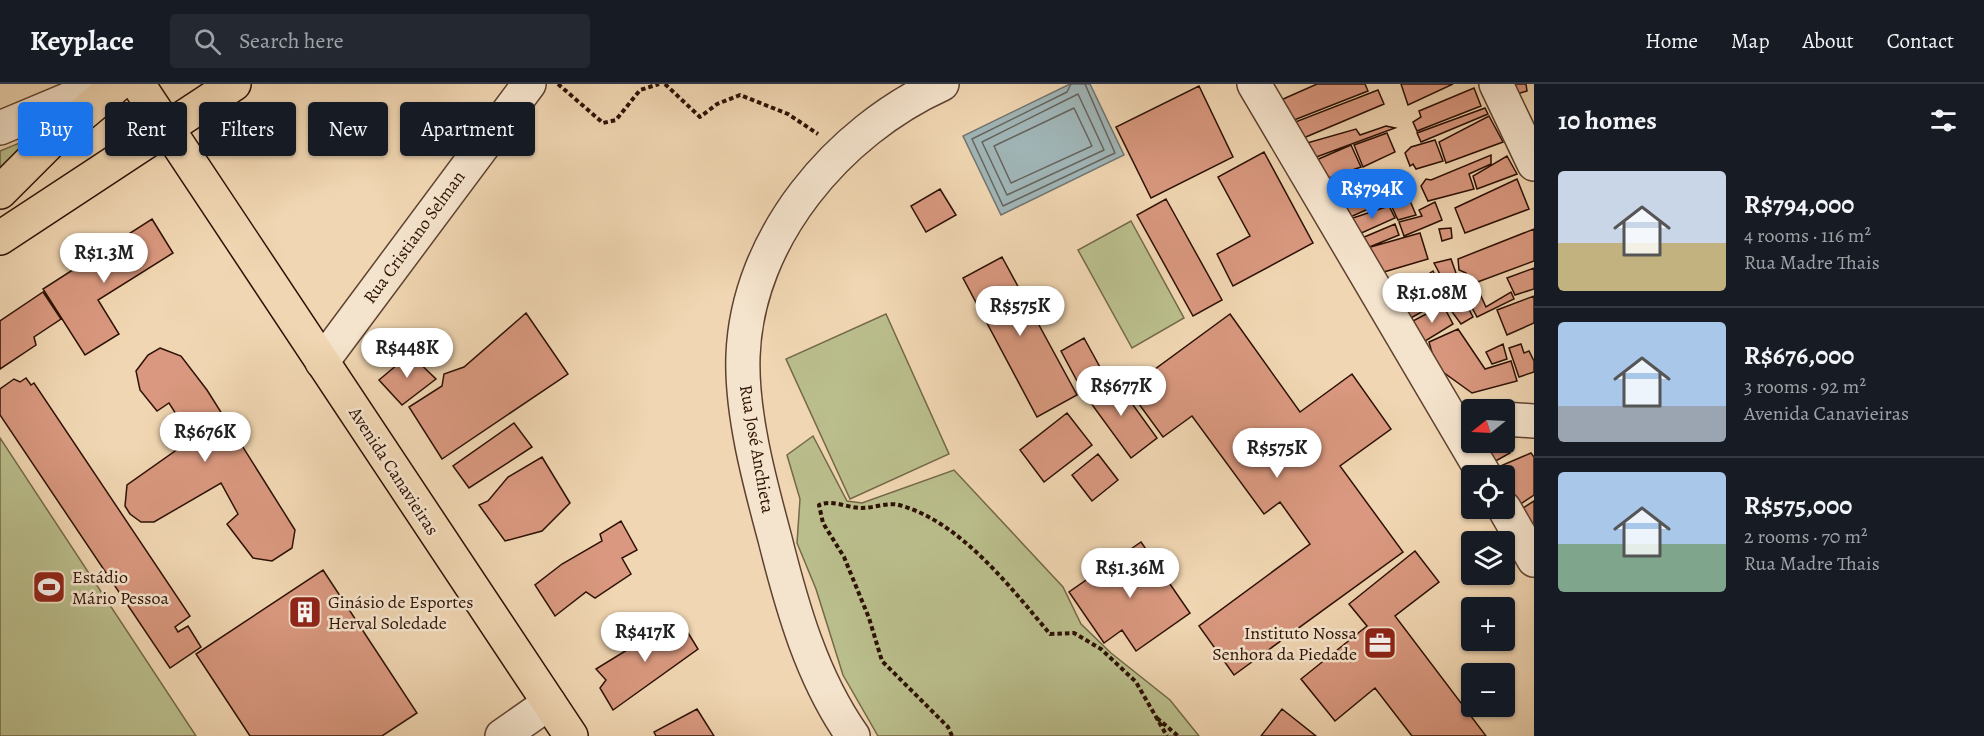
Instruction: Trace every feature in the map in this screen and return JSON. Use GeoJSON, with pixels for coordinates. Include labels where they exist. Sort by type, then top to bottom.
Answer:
{"type":"FeatureCollection","features":[{"type":"Feature","properties":{"kind":"main road"},"geometry":{"type":"LineString","coordinates":[[0,192],[55,137],[118,84]]}},
{"type":"Feature","properties":{"kind":"main road","name":"Avenida Canavieiras"},"geometry":{"type":"LineString","coordinates":[[138,84],[150,102]]}},
{"type":"Feature","properties":{"kind":"main road"},"geometry":{"type":"LineString","coordinates":[[187,117],[234,84]]}},
{"type":"Feature","properties":{"kind":"main road"},"geometry":{"type":"LineString","coordinates":[[0,238],[128,156]]}},
{"type":"Feature","properties":{"kind":"main road","name":"Avenida Canavieiras"},"geometry":{"type":"LineString","coordinates":[[185,156],[571,736]]}},
{"type":"Feature","properties":{"kind":"street"},"geometry":{"type":"LineString","coordinates":[[0,128],[105,84]]}},
{"type":"Feature","properties":{"kind":"street","name":"Rua Cristiano Selman"},"geometry":{"type":"LineString","coordinates":[[322,362],[529,84]]}},
{"type":"Feature","properties":{"kind":"street","name":"Rua José Anchieta"},"geometry":{"type":"LineString","coordinates":[[853,736],[834,708],[791,600],[763,490],[746,404],[743,356],[757,280],[770,250],[792,211],[860,134],[915,96],[942,84]]}},
{"type":"Feature","properties":{"kind":"street"},"geometry":{"type":"LineString","coordinates":[[1254,84],[1460,415],[1480,465]]}},
{"type":"Feature","properties":{"kind":"street"},"geometry":{"type":"LineString","coordinates":[[1496,84],[1534,164]]}},
{"type":"Feature","properties":{"kind":"street"},"geometry":{"type":"LineString","coordinates":[[1515,420],[1534,421]]}},
{"type":"Feature","properties":{"kind":"street"},"geometry":{"type":"LineString","coordinates":[[1510,519],[1534,560]]}},
{"type":"Feature","properties":{"kind":"street"},"geometry":{"type":"LineString","coordinates":[[502,736],[549,703]]}},
{"type":"Feature","properties":{"kind":"path"},"geometry":{"type":"LineString","coordinates":[[558,84],[603,123],[616,120],[640,90],[659,84]]}},
{"type":"Feature","properties":{"kind":"path"},"geometry":{"type":"LineString","coordinates":[[665,84],[700,117],[717,104],[740,95],[755,99],[788,114],[820,135],[828,146],[841,155]]}},
{"type":"Feature","properties":{"kind":"path"},"geometry":{"type":"LineString","coordinates":[[951,736],[948,727],[882,661],[869,618],[844,557],[823,523],[819,504],[828,501],[863,508],[897,504],[927,516],[989,562],[1050,634],[1074,633],[1101,649],[1136,682],[1167,736]]}},
{"type":"Feature","properties":{"kind":"path"},"geometry":{"type":"LineString","coordinates":[[1155,716],[1178,736]]}},
{"type":"Feature","properties":{"kind":"green space"},"geometry":{"type":"Polygon","coordinates":[[[18,144],[18,156],[24,156],[0,179],[0,151],[18,144]]]}},
{"type":"Feature","properties":{"kind":"green space"},"geometry":{"type":"Polygon","coordinates":[[[1131,221],[1184,318],[1132,348],[1078,250],[1131,221]]]}},
{"type":"Feature","properties":{"kind":"green space"},"geometry":{"type":"Polygon","coordinates":[[[886,314],[949,454],[850,499],[786,359],[886,314]]]}},
{"type":"Feature","properties":{"kind":"green space"},"geometry":{"type":"Polygon","coordinates":[[[813,436],[847,501],[862,503],[954,470],[1063,587],[1081,624],[1111,653],[1170,700],[1199,736],[878,736],[843,675],[816,589],[797,543],[800,499],[787,455],[813,436]]]}},
{"type":"Feature","properties":{"kind":"green space","name":"Estádio Mário Pessoa"},"geometry":{"type":"Polygon","coordinates":[[[0,438],[196,736],[0,736],[0,438]]]}},
{"type":"Feature","properties":{"kind":"water"},"geometry":{"type":"Polygon","coordinates":[[[1070,84],[1090,84],[1124,155],[1001,215],[963,136],[1070,84]]]}},
{"type":"Feature","properties":{"kind":"building"},"geometry":{"type":"Polygon","coordinates":[[[1317,84],[1365,84],[1368,91],[1289,122],[1281,100],[1317,84]]]}},
{"type":"Feature","properties":{"kind":"building"},"geometry":{"type":"Polygon","coordinates":[[[1401,84],[1453,84],[1408,105],[1401,84]]]}},
{"type":"Feature","properties":{"kind":"building"},"geometry":{"type":"Polygon","coordinates":[[[1501,84],[1526,84],[1527,91],[1507,97],[1501,84]]]}},
{"type":"Feature","properties":{"kind":"building"},"geometry":{"type":"Polygon","coordinates":[[[1199,86],[1233,157],[1151,198],[1116,127],[1199,86]]]}},
{"type":"Feature","properties":{"kind":"building"},"geometry":{"type":"Polygon","coordinates":[[[1474,88],[1481,106],[1417,131],[1413,122],[1421,117],[1419,111],[1474,88]]]}},
{"type":"Feature","properties":{"kind":"building"},"geometry":{"type":"Polygon","coordinates":[[[1378,90],[1384,104],[1301,139],[1290,124],[1378,90]]]}},
{"type":"Feature","properties":{"kind":"building"},"geometry":{"type":"Polygon","coordinates":[[[1485,108],[1488,114],[1421,142],[1417,133],[1485,108]]]}},
{"type":"Feature","properties":{"kind":"building"},"geometry":{"type":"Polygon","coordinates":[[[1489,116],[1503,142],[1446,163],[1439,142],[1489,116]]]}},
{"type":"Feature","properties":{"kind":"building"},"geometry":{"type":"Polygon","coordinates":[[[1386,126],[1395,128],[1311,159],[1307,143],[1356,129],[1360,135],[1386,126]]]}},
{"type":"Feature","properties":{"kind":"building"},"geometry":{"type":"Polygon","coordinates":[[[1387,133],[1395,152],[1363,167],[1354,145],[1387,133]]]}},
{"type":"Feature","properties":{"kind":"building"},"geometry":{"type":"Polygon","coordinates":[[[1435,140],[1443,161],[1416,169],[1413,164],[1410,166],[1405,153],[1411,147],[1435,140]]]}},
{"type":"Feature","properties":{"kind":"building"},"geometry":{"type":"Polygon","coordinates":[[[1351,145],[1361,167],[1323,180],[1314,161],[1351,145]]]}},
{"type":"Feature","properties":{"kind":"building"},"geometry":{"type":"Polygon","coordinates":[[[1264,152],[1313,243],[1233,286],[1217,254],[1250,236],[1218,177],[1264,152]]]}},
{"type":"Feature","properties":{"kind":"building"},"geometry":{"type":"Polygon","coordinates":[[[1491,155],[1491,164],[1469,174],[1474,189],[1428,201],[1421,186],[1426,179],[1431,180],[1491,155]]]}},
{"type":"Feature","properties":{"kind":"building"},"geometry":{"type":"Polygon","coordinates":[[[1507,156],[1517,174],[1477,189],[1473,176],[1507,156]]]}},
{"type":"Feature","properties":{"kind":"building"},"geometry":{"type":"Polygon","coordinates":[[[1359,173],[1362,186],[1335,198],[1326,179],[1359,173]]]}},
{"type":"Feature","properties":{"kind":"building"},"geometry":{"type":"Polygon","coordinates":[[[1401,176],[1409,191],[1348,218],[1340,202],[1401,176]]]}},
{"type":"Feature","properties":{"kind":"building"},"geometry":{"type":"Polygon","coordinates":[[[1517,179],[1529,209],[1465,233],[1455,208],[1517,179]]]}},
{"type":"Feature","properties":{"kind":"building"},"geometry":{"type":"Polygon","coordinates":[[[940,189],[956,215],[926,232],[911,206],[940,189]]]}},
{"type":"Feature","properties":{"kind":"building"},"geometry":{"type":"Polygon","coordinates":[[[1408,196],[1416,215],[1398,220],[1391,205],[1408,196]]]}},
{"type":"Feature","properties":{"kind":"building"},"geometry":{"type":"Polygon","coordinates":[[[1166,199],[1222,300],[1193,316],[1137,215],[1166,199]]]}},
{"type":"Feature","properties":{"kind":"building"},"geometry":{"type":"Polygon","coordinates":[[[1435,202],[1442,220],[1404,236],[1399,222],[1422,216],[1419,210],[1435,202]]]}},
{"type":"Feature","properties":{"kind":"building"},"geometry":{"type":"Polygon","coordinates":[[[1389,206],[1395,218],[1357,235],[1350,219],[1389,206]]]}},
{"type":"Feature","properties":{"kind":"building"},"geometry":{"type":"Polygon","coordinates":[[[152,219],[173,253],[98,300],[119,334],[85,355],[43,289],[152,219]]]}},
{"type":"Feature","properties":{"kind":"building"},"geometry":{"type":"Polygon","coordinates":[[[1395,224],[1399,235],[1367,248],[1362,238],[1395,224]]]}},
{"type":"Feature","properties":{"kind":"building"},"geometry":{"type":"Polygon","coordinates":[[[1451,228],[1452,238],[1442,241],[1439,229],[1451,228]]]}},
{"type":"Feature","properties":{"kind":"building"},"geometry":{"type":"Polygon","coordinates":[[[1534,229],[1534,261],[1464,287],[1466,273],[1459,270],[1458,259],[1534,229]]]}},
{"type":"Feature","properties":{"kind":"building"},"geometry":{"type":"Polygon","coordinates":[[[1420,233],[1428,259],[1377,274],[1367,248],[1420,233]]]}},
{"type":"Feature","properties":{"kind":"building"},"geometry":{"type":"Polygon","coordinates":[[[1002,257],[1077,395],[1037,417],[963,278],[1002,257]]]}},
{"type":"Feature","properties":{"kind":"building"},"geometry":{"type":"Polygon","coordinates":[[[1451,259],[1462,290],[1450,293],[1434,263],[1451,259]]]}},
{"type":"Feature","properties":{"kind":"building"},"geometry":{"type":"Polygon","coordinates":[[[1534,268],[1534,289],[1515,295],[1507,278],[1534,268]]]}},
{"type":"Feature","properties":{"kind":"building"},"geometry":{"type":"Polygon","coordinates":[[[1433,271],[1447,298],[1409,319],[1395,297],[1433,271]]]}},
{"type":"Feature","properties":{"kind":"building"},"geometry":{"type":"Polygon","coordinates":[[[43,292],[61,319],[34,337],[36,345],[0,369],[0,321],[43,292]]]}},
{"type":"Feature","properties":{"kind":"building"},"geometry":{"type":"Polygon","coordinates":[[[1511,292],[1514,299],[1477,317],[1470,304],[1480,294],[1486,307],[1511,292]]]}},
{"type":"Feature","properties":{"kind":"building"},"geometry":{"type":"Polygon","coordinates":[[[1534,296],[1534,323],[1507,335],[1497,310],[1534,296]]]}},
{"type":"Feature","properties":{"kind":"building"},"geometry":{"type":"Polygon","coordinates":[[[1464,300],[1473,317],[1461,324],[1450,309],[1464,300]]]}},
{"type":"Feature","properties":{"kind":"building"},"geometry":{"type":"Polygon","coordinates":[[[1443,305],[1453,324],[1422,343],[1411,322],[1443,305]]]}},
{"type":"Feature","properties":{"kind":"building"},"geometry":{"type":"Polygon","coordinates":[[[526,313],[568,374],[442,459],[409,407],[442,386],[444,374],[464,367],[526,313]]]}},
{"type":"Feature","properties":{"kind":"building"},"geometry":{"type":"Polygon","coordinates":[[[1230,314],[1300,412],[1352,374],[1391,429],[1340,466],[1403,552],[1234,675],[1199,626],[1310,544],[1280,502],[1264,514],[1192,416],[1163,437],[1128,389],[1230,314]]]}},
{"type":"Feature","properties":{"kind":"building"},"geometry":{"type":"Polygon","coordinates":[[[1458,329],[1485,369],[1511,361],[1517,381],[1472,393],[1436,367],[1429,342],[1458,329]]]}},
{"type":"Feature","properties":{"kind":"building"},"geometry":{"type":"Polygon","coordinates":[[[1084,338],[1107,380],[1083,392],[1061,351],[1084,338]]]}},
{"type":"Feature","properties":{"kind":"building"},"geometry":{"type":"Polygon","coordinates":[[[1503,344],[1507,359],[1492,364],[1486,352],[1503,344]]]}},
{"type":"Feature","properties":{"kind":"building"},"geometry":{"type":"Polygon","coordinates":[[[1521,344],[1524,353],[1529,351],[1534,361],[1534,372],[1519,377],[1509,348],[1521,344]]]}},
{"type":"Feature","properties":{"kind":"building"},"geometry":{"type":"Polygon","coordinates":[[[160,348],[181,356],[207,390],[295,530],[292,548],[272,561],[253,558],[227,524],[238,514],[221,483],[154,522],[141,522],[130,514],[125,506],[127,485],[192,439],[169,403],[157,411],[140,390],[136,371],[148,355],[160,348]]]}},
{"type":"Feature","properties":{"kind":"building"},"geometry":{"type":"Polygon","coordinates":[[[410,354],[436,379],[402,405],[379,380],[410,354]]]}},
{"type":"Feature","properties":{"kind":"building"},"geometry":{"type":"Polygon","coordinates":[[[1112,376],[1157,438],[1131,458],[1085,395],[1112,376]]]}},
{"type":"Feature","properties":{"kind":"building"},"geometry":{"type":"Polygon","coordinates":[[[26,378],[31,385],[34,383],[190,616],[175,627],[178,632],[188,626],[201,647],[170,668],[0,415],[0,389],[14,379],[20,382],[26,378]]]}},
{"type":"Feature","properties":{"kind":"building"},"geometry":{"type":"Polygon","coordinates":[[[1067,413],[1092,445],[1044,482],[1020,450],[1067,413]]]}},
{"type":"Feature","properties":{"kind":"building"},"geometry":{"type":"Polygon","coordinates":[[[514,423],[532,447],[469,488],[453,466],[514,423]]]}},
{"type":"Feature","properties":{"kind":"building"},"geometry":{"type":"Polygon","coordinates":[[[1483,453],[1510,453],[1492,463],[1483,453]]]}},
{"type":"Feature","properties":{"kind":"building"},"geometry":{"type":"Polygon","coordinates":[[[1531,453],[1534,457],[1534,495],[1516,507],[1515,465],[1503,465],[1531,453]]]}},
{"type":"Feature","properties":{"kind":"building"},"geometry":{"type":"Polygon","coordinates":[[[1098,454],[1118,480],[1092,501],[1072,475],[1098,454]]]}},
{"type":"Feature","properties":{"kind":"building"},"geometry":{"type":"Polygon","coordinates":[[[542,457],[570,503],[542,531],[505,541],[479,505],[488,501],[508,477],[542,457]]]}},
{"type":"Feature","properties":{"kind":"building"},"geometry":{"type":"Polygon","coordinates":[[[1534,501],[1534,536],[1517,512],[1534,501]]]}},
{"type":"Feature","properties":{"kind":"building"},"geometry":{"type":"Polygon","coordinates":[[[621,521],[637,550],[622,558],[631,574],[595,598],[586,592],[555,616],[535,585],[562,564],[602,541],[600,534],[621,521]]]}},
{"type":"Feature","properties":{"kind":"building"},"geometry":{"type":"Polygon","coordinates":[[[1141,542],[1190,613],[1136,651],[1122,630],[1104,643],[1069,592],[1141,542]]]}},
{"type":"Feature","properties":{"kind":"building","name":"Instituto Nossa Senhora da Piedade"},"geometry":{"type":"Polygon","coordinates":[[[1415,551],[1439,582],[1395,616],[1461,703],[1461,717],[1472,717],[1486,736],[1412,736],[1375,688],[1335,721],[1301,679],[1367,626],[1349,604],[1415,551]]]}},
{"type":"Feature","properties":{"kind":"building","name":"Ginásio de Esportes Herval Soledade"},"geometry":{"type":"Polygon","coordinates":[[[323,570],[417,713],[382,736],[250,736],[196,654],[323,570]]]}},
{"type":"Feature","properties":{"kind":"building"},"geometry":{"type":"Polygon","coordinates":[[[679,618],[698,649],[613,710],[600,688],[606,680],[596,669],[679,618]]]}},
{"type":"Feature","properties":{"kind":"building"},"geometry":{"type":"Polygon","coordinates":[[[697,709],[714,736],[656,736],[654,732],[697,709]]]}},
{"type":"Feature","properties":{"kind":"building"},"geometry":{"type":"Polygon","coordinates":[[[1282,709],[1316,736],[1261,736],[1282,709]]]}},
{"type":"Feature","properties":{"kind":"place","name":"Estádio Mário Pessoa"},"geometry":{"type":"Point","coordinates":[49,587]}},
{"type":"Feature","properties":{"kind":"place","name":"Ginásio de Esportes Herval Soledade"},"geometry":{"type":"Point","coordinates":[305,612]}},
{"type":"Feature","properties":{"kind":"place","name":"Instituto Nossa Senhora da Piedade"},"geometry":{"type":"Point","coordinates":[1380,643]}}]}
